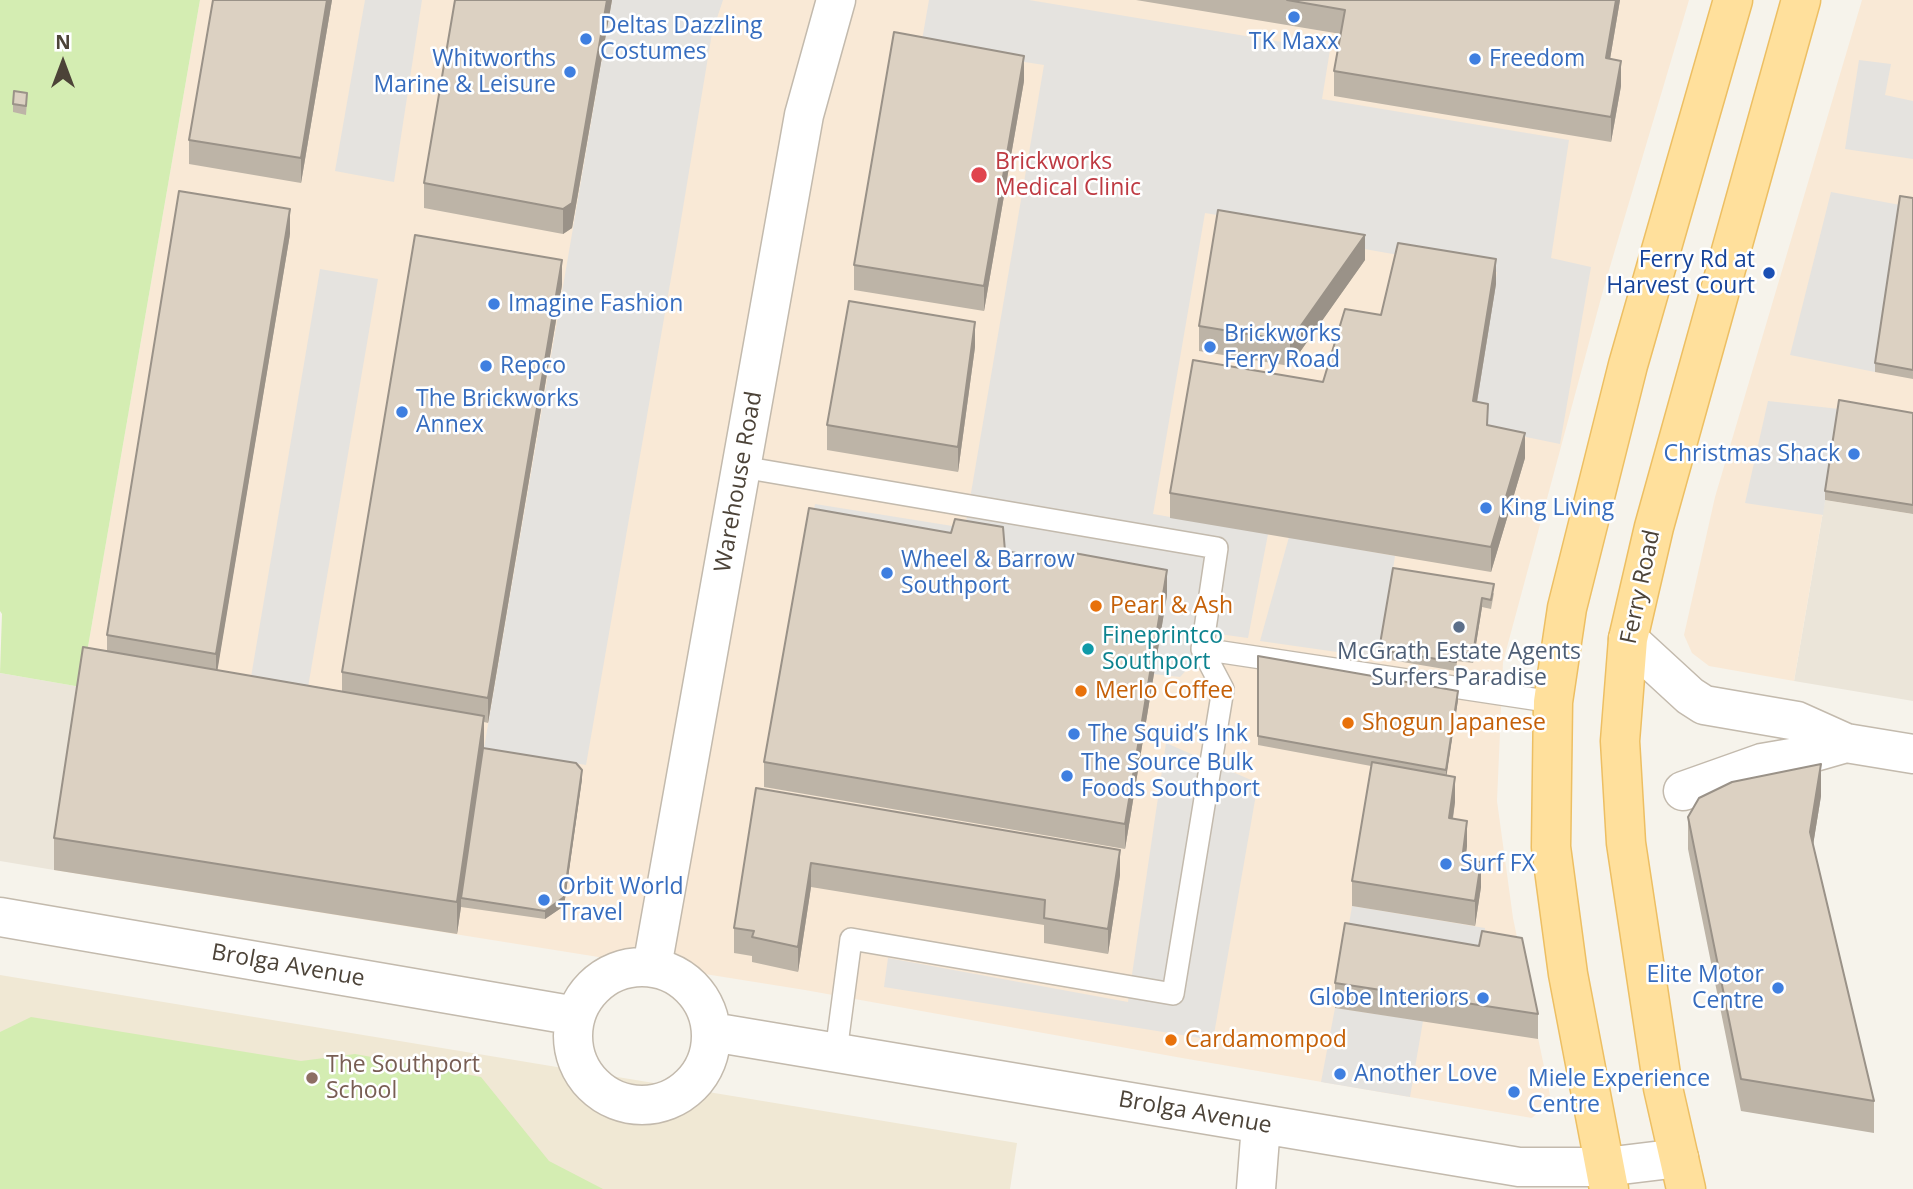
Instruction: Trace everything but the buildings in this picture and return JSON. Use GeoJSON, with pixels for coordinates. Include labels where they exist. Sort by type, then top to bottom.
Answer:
{"type":"FeatureCollection","features":[{"type":"Feature","properties":{"kind":"main road"},"geometry":{"type":"LineString","coordinates":[[1607,1178],[1568,974],[1551,847],[1553,702],[1567,608],[1625,379],[1732,0]]}},
{"type":"Feature","properties":{"kind":"main road","name":"Ferry Road"},"geometry":{"type":"LineString","coordinates":[[1683,1173],[1663,1088],[1626,843],[1620,741],[1628,639],[1654,527],[1801,0]]}},
{"type":"Feature","properties":{"kind":"street","name":"Warehouse Road"},"geometry":{"type":"LineString","coordinates":[[652,967],[804,115],[836,0]]}},
{"type":"Feature","properties":{"kind":"street"},"geometry":{"type":"LineString","coordinates":[[1628,639],[1690,696],[1704,705],[1797,721],[1846,743],[1913,754]]}},
{"type":"Feature","properties":{"kind":"street"},"geometry":{"type":"LineString","coordinates":[[1684,791],[1762,763],[1797,757],[1846,743]]}},
{"type":"Feature","properties":{"kind":"street","name":"Brolga Avenue"},"geometry":{"type":"LineString","coordinates":[[0,917],[576,1016]]}},
{"type":"Feature","properties":{"kind":"street"},"geometry":{"type":"LineString","coordinates":[[632,967],[652,967],[671,973],[688,984],[702,999],[710,1018],[712,1032],[709,1057],[701,1074],[688,1089],[671,1099],[653,1105],[634,1105],[614,1100],[598,1090],[584,1075],[572,1038],[576,1016],[582,1000],[595,984],[612,973],[632,967]]}},
{"type":"Feature","properties":{"kind":"street","name":"Brolga Avenue"},"geometry":{"type":"LineString","coordinates":[[712,1032],[1519,1167],[1607,1178],[1683,1173]]}},
{"type":"Feature","properties":{"kind":"street"},"geometry":{"type":"LineString","coordinates":[[1256,1189],[1261,1125]]}},
{"type":"Feature","properties":{"kind":"lane"},"geometry":{"type":"LineString","coordinates":[[742,467],[1217,548],[1202,649],[1223,689],[1173,994],[851,939],[836,1052]]}},
{"type":"Feature","properties":{"kind":"lane"},"geometry":{"type":"LineString","coordinates":[[1202,649],[1553,702]]}},
{"type":"Feature","properties":{"kind":"shaded area"},"geometry":{"type":"Polygon","coordinates":[[[200,0],[1689,0],[1604,287],[1503,662],[1497,801],[1513,918],[1551,1100],[1532,1118],[805,990],[54,870],[81,687],[200,0]]]}},
{"type":"Feature","properties":{"kind":"shaded area"},"geometry":{"type":"Polygon","coordinates":[[[365,0],[422,0],[394,182],[335,171],[365,0]]]}},
{"type":"Feature","properties":{"kind":"shaded area"},"geometry":{"type":"Polygon","coordinates":[[[612,0],[723,0],[712,33],[586,765],[484,748],[612,0]]]}},
{"type":"Feature","properties":{"kind":"shaded area"},"geometry":{"type":"Polygon","coordinates":[[[929,0],[1029,0],[1330,50],[1322,99],[1569,140],[1551,258],[1591,267],[1560,444],[1473,426],[1497,272],[1266,232],[1266,223],[1205,213],[1153,514],[1268,534],[1248,638],[1219,634],[1180,677],[1153,674],[809,533],[815,504],[965,528],[1044,65],[921,46],[929,0]]]}},
{"type":"Feature","properties":{"kind":"shaded area"},"geometry":{"type":"Polygon","coordinates":[[[1862,0],[1913,0],[1913,514],[1825,500],[1794,681],[1709,666],[1692,653],[1684,635],[1715,497],[1862,0]]]}},
{"type":"Feature","properties":{"kind":"shaded area"},"geometry":{"type":"Polygon","coordinates":[[[1859,60],[1891,64],[1885,95],[1913,101],[1913,159],[1845,149],[1859,60]]]}},
{"type":"Feature","properties":{"kind":"shaded area"},"geometry":{"type":"Polygon","coordinates":[[[1831,192],[1900,205],[1875,372],[1790,355],[1831,192]]]}},
{"type":"Feature","properties":{"kind":"shaded area"},"geometry":{"type":"Polygon","coordinates":[[[320,269],[378,279],[307,693],[250,683],[320,269]]]}},
{"type":"Feature","properties":{"kind":"shaded area"},"geometry":{"type":"Polygon","coordinates":[[[1768,401],[1839,409],[1823,515],[1745,503],[1768,401]]]}},
{"type":"Feature","properties":{"kind":"shaded area"},"geometry":{"type":"Polygon","coordinates":[[[1825,500],[1913,514],[1913,701],[1794,681],[1825,500]]]}},
{"type":"Feature","properties":{"kind":"shaded area"},"geometry":{"type":"Polygon","coordinates":[[[1289,537],[1395,556],[1379,658],[1260,641],[1289,537]]]}},
{"type":"Feature","properties":{"kind":"shaded area"},"geometry":{"type":"Polygon","coordinates":[[[0,673],[81,687],[54,870],[0,861],[0,673]]]}},
{"type":"Feature","properties":{"kind":"shaded area"},"geometry":{"type":"Polygon","coordinates":[[[1166,743],[1258,783],[1213,1040],[884,987],[888,958],[1128,1002],[1166,743]]]}},
{"type":"Feature","properties":{"kind":"shaded area"},"geometry":{"type":"Polygon","coordinates":[[[1352,906],[1485,928],[1482,956],[1345,948],[1352,906]]]}},
{"type":"Feature","properties":{"kind":"shaded area","name":"The Southport School"},"geometry":{"type":"Polygon","coordinates":[[[0,975],[1017,1143],[1010,1189],[0,1189],[0,975]]]}},
{"type":"Feature","properties":{"kind":"shaded area"},"geometry":{"type":"Polygon","coordinates":[[[1335,1008],[1423,1021],[1410,1097],[1321,1082],[1335,1008]]]}},
{"type":"Feature","properties":{"kind":"green space"},"geometry":{"type":"Polygon","coordinates":[[[0,0],[200,0],[81,687],[0,673],[0,0]]]}},
{"type":"Feature","properties":{"kind":"green space"},"geometry":{"type":"Polygon","coordinates":[[[31,1017],[301,1061],[355,1054],[481,1077],[549,1161],[603,1189],[0,1189],[0,1032],[31,1017]]]}},
{"type":"Feature","properties":{"kind":"place","name":"TK Maxx"},"geometry":{"type":"Point","coordinates":[1294,17]}},
{"type":"Feature","properties":{"kind":"place","name":"Deltas Dazzling Costumes"},"geometry":{"type":"Point","coordinates":[586,39]}},
{"type":"Feature","properties":{"kind":"place","name":"Freedom"},"geometry":{"type":"Point","coordinates":[1475,59]}},
{"type":"Feature","properties":{"kind":"place","name":"Whitworths Marine & Leisure"},"geometry":{"type":"Point","coordinates":[570,72]}},
{"type":"Feature","properties":{"kind":"place","name":"Brickworks Medical Clinic"},"geometry":{"type":"Point","coordinates":[979,175]}},
{"type":"Feature","properties":{"kind":"place","name":"Ferry Rd at Harvest Court"},"geometry":{"type":"Point","coordinates":[1769,273]}},
{"type":"Feature","properties":{"kind":"place","name":"Imagine Fashion"},"geometry":{"type":"Point","coordinates":[494,304]}},
{"type":"Feature","properties":{"kind":"place","name":"Brickworks Ferry Road"},"geometry":{"type":"Point","coordinates":[1210,347]}},
{"type":"Feature","properties":{"kind":"place","name":"Repco"},"geometry":{"type":"Point","coordinates":[486,366]}},
{"type":"Feature","properties":{"kind":"place","name":"The Brickworks Annex"},"geometry":{"type":"Point","coordinates":[402,412]}},
{"type":"Feature","properties":{"kind":"place","name":"Christmas Shack"},"geometry":{"type":"Point","coordinates":[1854,454]}},
{"type":"Feature","properties":{"kind":"place","name":"King Living"},"geometry":{"type":"Point","coordinates":[1486,508]}},
{"type":"Feature","properties":{"kind":"place","name":"Wheel & Barrow Southport"},"geometry":{"type":"Point","coordinates":[887,573]}},
{"type":"Feature","properties":{"kind":"place","name":"Pearl & Ash"},"geometry":{"type":"Point","coordinates":[1096,606]}},
{"type":"Feature","properties":{"kind":"place","name":"McGrath Estate Agents Surfers Paradise"},"geometry":{"type":"Point","coordinates":[1459,627]}},
{"type":"Feature","properties":{"kind":"place","name":"Fineprintco Southport"},"geometry":{"type":"Point","coordinates":[1088,649]}},
{"type":"Feature","properties":{"kind":"place","name":"Merlo Coffee"},"geometry":{"type":"Point","coordinates":[1081,691]}},
{"type":"Feature","properties":{"kind":"place","name":"Shogun Japanese"},"geometry":{"type":"Point","coordinates":[1348,723]}},
{"type":"Feature","properties":{"kind":"place","name":"The Squid’s Ink"},"geometry":{"type":"Point","coordinates":[1074,734]}},
{"type":"Feature","properties":{"kind":"place","name":"The Source Bulk Foods Southport"},"geometry":{"type":"Point","coordinates":[1067,776]}},
{"type":"Feature","properties":{"kind":"place","name":"Surf FX"},"geometry":{"type":"Point","coordinates":[1446,864]}},
{"type":"Feature","properties":{"kind":"place","name":"Orbit World Travel"},"geometry":{"type":"Point","coordinates":[544,900]}},
{"type":"Feature","properties":{"kind":"place","name":"Elite Motor Centre"},"geometry":{"type":"Point","coordinates":[1778,988]}},
{"type":"Feature","properties":{"kind":"place","name":"Globe Interiors"},"geometry":{"type":"Point","coordinates":[1483,998]}},
{"type":"Feature","properties":{"kind":"place","name":"Cardamompod"},"geometry":{"type":"Point","coordinates":[1171,1040]}},
{"type":"Feature","properties":{"kind":"place","name":"Another Love"},"geometry":{"type":"Point","coordinates":[1340,1074]}},
{"type":"Feature","properties":{"kind":"place","name":"The Southport School"},"geometry":{"type":"Point","coordinates":[312,1078]}},
{"type":"Feature","properties":{"kind":"place","name":"Miele Experience Centre"},"geometry":{"type":"Point","coordinates":[1514,1092]}}]}
